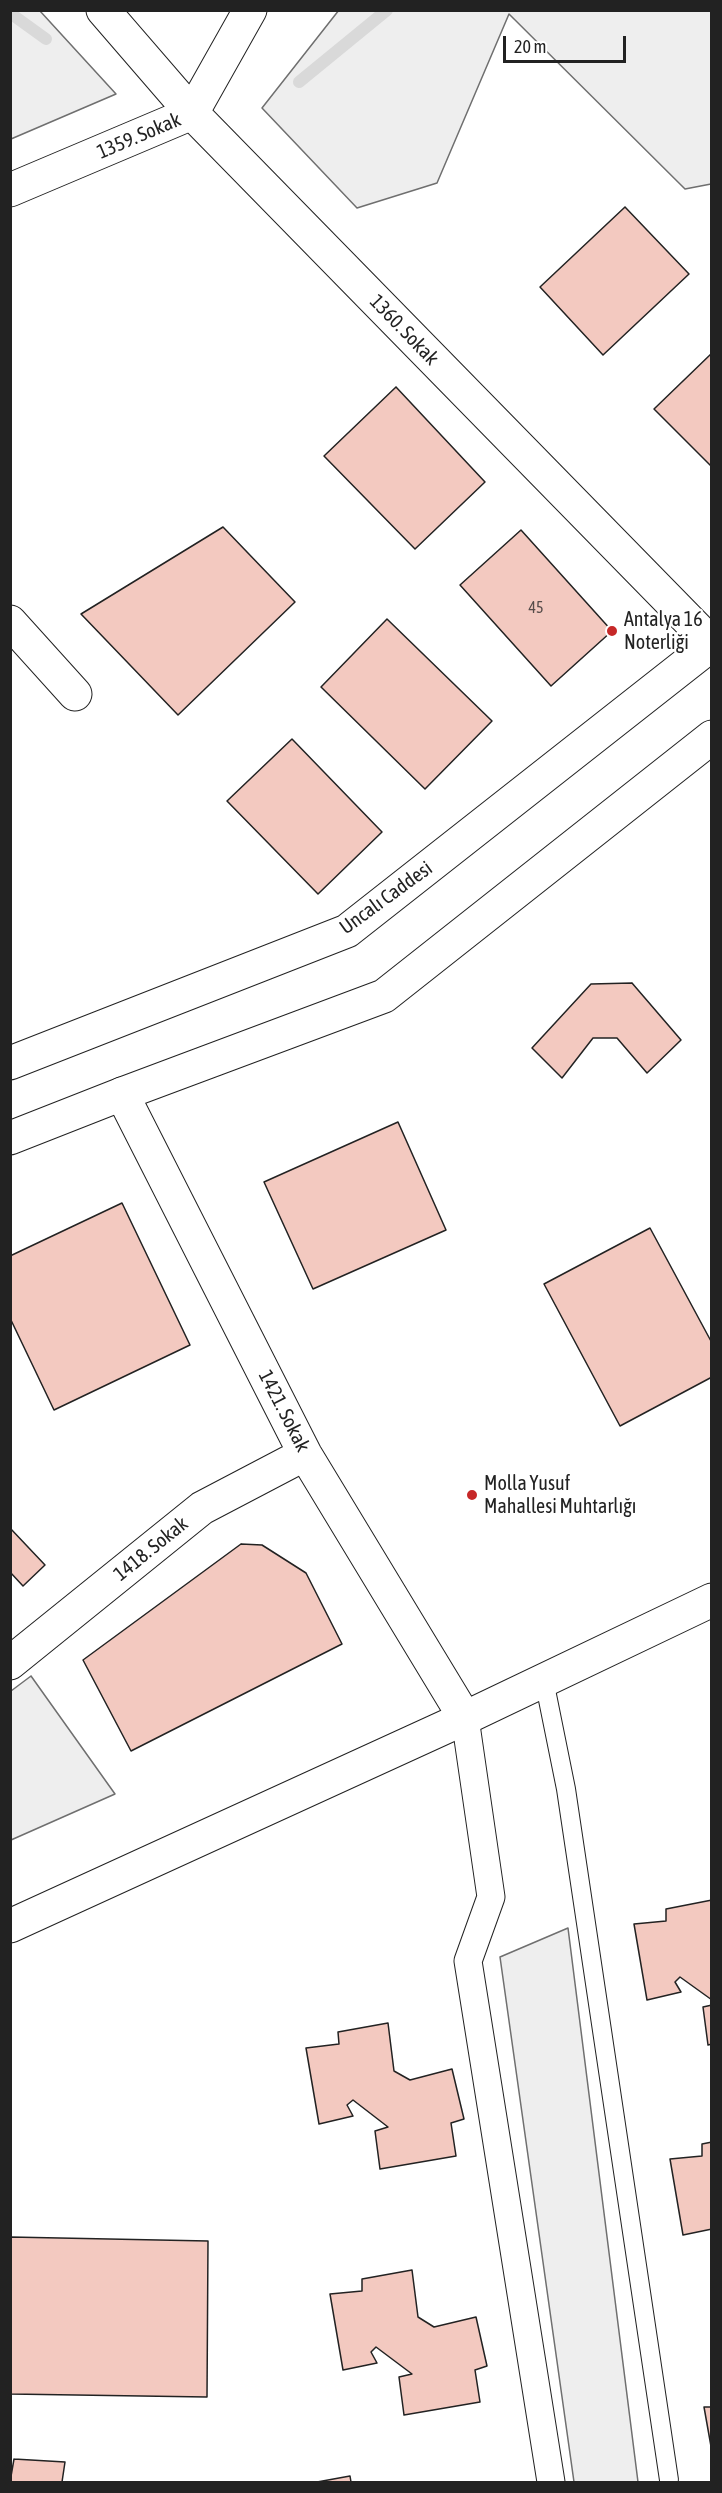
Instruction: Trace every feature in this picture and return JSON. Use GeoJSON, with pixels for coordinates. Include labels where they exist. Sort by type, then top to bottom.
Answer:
{"type":"FeatureCollection","features":[{"type":"Feature","properties":{"kind":"street","name":"1360. Sokak"},"geometry":{"type":"LineString","coordinates":[[103,10],[192,113],[711,644]]}},
{"type":"Feature","properties":{"kind":"street","name":"1359. Sokak"},"geometry":{"type":"LineString","coordinates":[[10,190],[192,113],[250,10]]}},
{"type":"Feature","properties":{"kind":"street"},"geometry":{"type":"LineString","coordinates":[[10,622],[75,694]]}},
{"type":"Feature","properties":{"kind":"street","name":"Uncalı Caddesi"},"geometry":{"type":"LineString","coordinates":[[10,1063],[347,931],[711,644]]}},
{"type":"Feature","properties":{"kind":"street"},"geometry":{"type":"LineString","coordinates":[[10,1138],[384,996],[711,737]]}},
{"type":"Feature","properties":{"kind":"street","name":"1421. Sokak"},"geometry":{"type":"LineString","coordinates":[[122,1094],[305,1454],[465,1718]]}},
{"type":"Feature","properties":{"kind":"street","name":"1418. Sokak"},"geometry":{"type":"LineString","coordinates":[[10,1663],[202,1508],[305,1454]]}},
{"type":"Feature","properties":{"kind":"street"},"geometry":{"type":"LineString","coordinates":[[10,1926],[465,1718],[711,1600]]}},
{"type":"Feature","properties":{"kind":"street"},"geometry":{"type":"LineString","coordinates":[[465,1718],[491,1897],[468,1961],[551,2482]]}},
{"type":"Feature","properties":{"kind":"lane"},"geometry":{"type":"LineString","coordinates":[[544,1680],[566,1789],[669,2480]]}},
{"type":"Feature","properties":{"kind":"shaded area"},"geometry":{"type":"Polygon","coordinates":[[[11,10],[40,11],[116,94],[11,139],[11,10]]]}},
{"type":"Feature","properties":{"kind":"shaded area"},"geometry":{"type":"Polygon","coordinates":[[[339,10],[711,11],[711,184],[685,189],[509,14],[437,183],[357,208],[262,108],[339,10]]]}},
{"type":"Feature","properties":{"kind":"shaded area"},"geometry":{"type":"Polygon","coordinates":[[[31,1676],[115,1794],[11,1840],[11,1691],[31,1676]]]}},
{"type":"Feature","properties":{"kind":"shaded area"},"geometry":{"type":"Polygon","coordinates":[[[568,1928],[638,2482],[574,2482],[500,1957],[568,1928]]]}},
{"type":"Feature","properties":{"kind":"building"},"geometry":{"type":"Polygon","coordinates":[[[625,207],[689,274],[603,355],[540,287],[625,207]]]}},
{"type":"Feature","properties":{"kind":"building"},"geometry":{"type":"Polygon","coordinates":[[[712,353],[712,467],[654,409],[712,353]]]}},
{"type":"Feature","properties":{"kind":"building"},"geometry":{"type":"Polygon","coordinates":[[[396,387],[485,482],[415,549],[324,456],[396,387]]]}},
{"type":"Feature","properties":{"kind":"building"},"geometry":{"type":"Polygon","coordinates":[[[223,527],[295,602],[178,715],[81,614],[223,527]]]}},
{"type":"Feature","properties":{"kind":"building"},"geometry":{"type":"Polygon","coordinates":[[[521,530],[612,631],[551,686],[460,585],[521,530]]]}},
{"type":"Feature","properties":{"kind":"building"},"geometry":{"type":"Polygon","coordinates":[[[387,619],[492,721],[425,789],[321,687],[387,619]]]}},
{"type":"Feature","properties":{"kind":"building"},"geometry":{"type":"Polygon","coordinates":[[[292,739],[382,832],[318,894],[227,801],[292,739]]]}},
{"type":"Feature","properties":{"kind":"building"},"geometry":{"type":"Polygon","coordinates":[[[632,983],[681,1040],[647,1073],[617,1038],[593,1038],[562,1078],[532,1048],[591,984],[632,983]]]}},
{"type":"Feature","properties":{"kind":"building"},"geometry":{"type":"Polygon","coordinates":[[[398,1122],[446,1230],[313,1289],[264,1182],[398,1122]]]}},
{"type":"Feature","properties":{"kind":"building"},"geometry":{"type":"Polygon","coordinates":[[[122,1203],[190,1345],[54,1410],[10,1318],[10,1256],[122,1203]]]}},
{"type":"Feature","properties":{"kind":"building"},"geometry":{"type":"Polygon","coordinates":[[[650,1228],[712,1343],[712,1377],[620,1426],[544,1284],[650,1228]]]}},
{"type":"Feature","properties":{"kind":"building"},"geometry":{"type":"Polygon","coordinates":[[[10,1528],[45,1565],[23,1586],[10,1572],[10,1528]]]}},
{"type":"Feature","properties":{"kind":"building"},"geometry":{"type":"Polygon","coordinates":[[[241,1544],[262,1545],[306,1573],[342,1644],[131,1751],[83,1660],[241,1544]]]}},
{"type":"Feature","properties":{"kind":"building"},"geometry":{"type":"Polygon","coordinates":[[[712,1900],[712,2000],[680,1977],[675,1982],[681,1992],[647,2000],[634,1924],[666,1921],[666,1909],[712,1900]]]}},
{"type":"Feature","properties":{"kind":"building"},"geometry":{"type":"Polygon","coordinates":[[[712,2005],[712,2044],[708,2045],[703,2007],[712,2005]]]}},
{"type":"Feature","properties":{"kind":"building"},"geometry":{"type":"Polygon","coordinates":[[[388,2023],[394,2071],[410,2080],[452,2069],[464,2119],[451,2123],[456,2156],[380,2169],[375,2131],[388,2127],[353,2100],[347,2105],[353,2116],[319,2124],[306,2048],[339,2044],[338,2032],[388,2023]]]}},
{"type":"Feature","properties":{"kind":"building"},"geometry":{"type":"Polygon","coordinates":[[[712,2142],[712,2229],[683,2235],[670,2159],[702,2156],[702,2144],[712,2142]]]}},
{"type":"Feature","properties":{"kind":"building"},"geometry":{"type":"Polygon","coordinates":[[[10,2237],[208,2241],[207,2397],[10,2394],[10,2237]]]}},
{"type":"Feature","properties":{"kind":"building"},"geometry":{"type":"Polygon","coordinates":[[[412,2270],[418,2317],[434,2327],[476,2317],[487,2366],[475,2370],[480,2402],[404,2415],[399,2377],[412,2374],[376,2347],[371,2352],[377,2363],[343,2370],[330,2294],[362,2291],[362,2279],[412,2270]]]}},
{"type":"Feature","properties":{"kind":"building"},"geometry":{"type":"Polygon","coordinates":[[[704,2407],[712,2407],[712,2452],[704,2407]]]}},
{"type":"Feature","properties":{"kind":"building"},"geometry":{"type":"Polygon","coordinates":[[[14,2459],[65,2462],[62,2482],[10,2482],[14,2459]]]}},
{"type":"Feature","properties":{"kind":"building"},"geometry":{"type":"Polygon","coordinates":[[[350,2476],[351,2482],[317,2482],[350,2476]]]}},
{"type":"Feature","properties":{"kind":"waterway"},"geometry":{"type":"LineString","coordinates":[[299,82],[387,10]]}},
{"type":"Feature","properties":{"kind":"waterway"},"geometry":{"type":"LineString","coordinates":[[10,13],[46,39]]}},
{"type":"Feature","properties":{"kind":"place","name":"Antalya 16 Noterliği"},"geometry":{"type":"Point","coordinates":[612,631]}},
{"type":"Feature","properties":{"kind":"place","name":"Molla Yusuf Mahallesi Muhtarlığı"},"geometry":{"type":"Point","coordinates":[472,1495]}}]}
